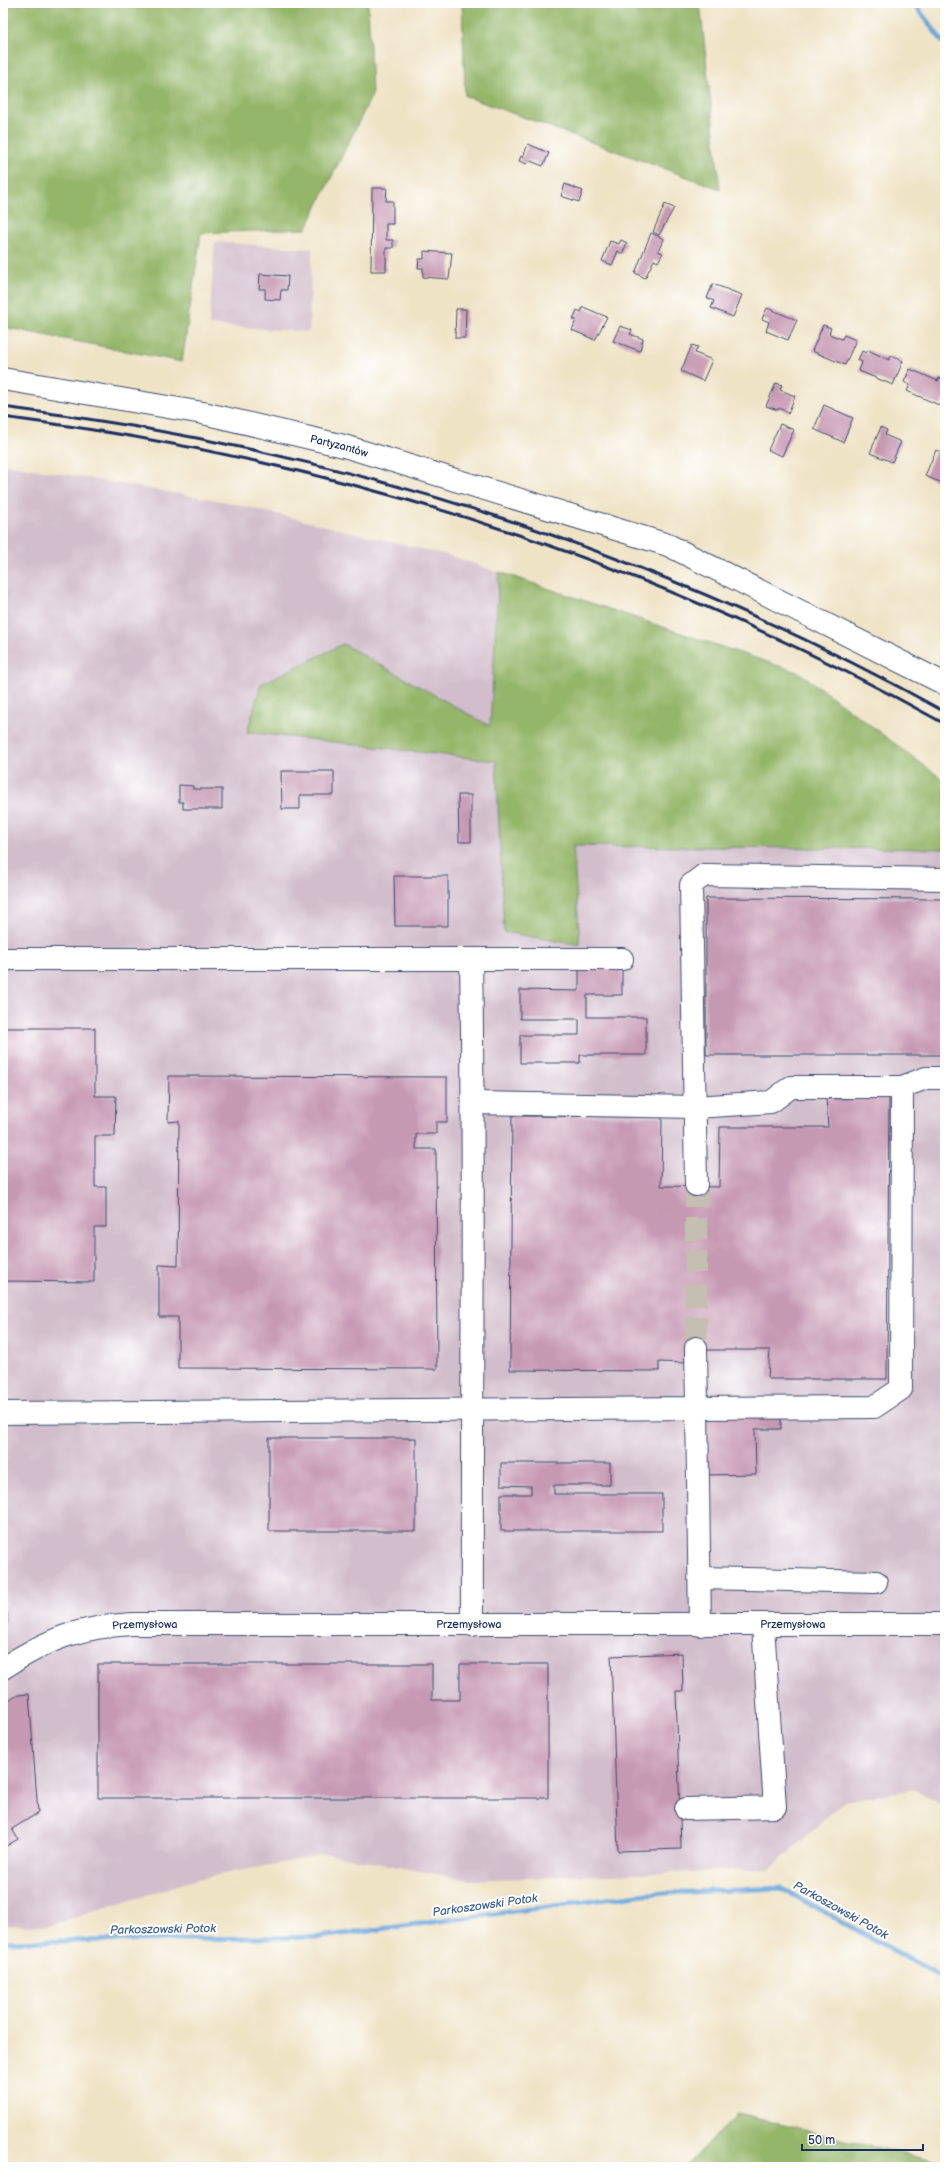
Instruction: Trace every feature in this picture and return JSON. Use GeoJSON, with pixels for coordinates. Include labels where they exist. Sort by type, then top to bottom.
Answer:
{"type":"FeatureCollection","features":[{"type":"Feature","properties":{"kind":"street","name":"Partyzantów"},"geometry":{"type":"LineString","coordinates":[[3,379],[203,413],[344,446],[668,545],[945,684]]}},
{"type":"Feature","properties":{"kind":"street"},"geometry":{"type":"LineString","coordinates":[[696,1185],[696,1107],[690,886],[704,874],[945,879]]}},
{"type":"Feature","properties":{"kind":"street"},"geometry":{"type":"LineString","coordinates":[[3,959],[622,959]]}},
{"type":"Feature","properties":{"kind":"street"},"geometry":{"type":"LineString","coordinates":[[471,959],[474,1103],[471,1410],[472,1625]]}},
{"type":"Feature","properties":{"kind":"street"},"geometry":{"type":"LineString","coordinates":[[474,1103],[696,1107],[771,1102],[791,1087],[902,1087],[926,1078],[945,1078]]}},
{"type":"Feature","properties":{"kind":"street"},"geometry":{"type":"LineString","coordinates":[[3,1413],[874,1406],[901,1389],[902,1087]]}},
{"type":"Feature","properties":{"kind":"street"},"geometry":{"type":"LineString","coordinates":[[696,1348],[700,1625]]}},
{"type":"Feature","properties":{"kind":"street"},"geometry":{"type":"LineString","coordinates":[[700,1578],[876,1582]]}},
{"type":"Feature","properties":{"kind":"street","name":"Przemysłowa"},"geometry":{"type":"LineString","coordinates":[[3,1668],[44,1644],[63,1635],[103,1626],[945,1624]]}},
{"type":"Feature","properties":{"kind":"street"},"geometry":{"type":"LineString","coordinates":[[686,1810],[775,1807],[763,1625]]}},
{"type":"Feature","properties":{"kind":"shaded area"},"geometry":{"type":"Polygon","coordinates":[[[215,242],[312,249],[309,332],[209,325],[215,242]]]}},
{"type":"Feature","properties":{"kind":"shaded area"},"geometry":{"type":"Polygon","coordinates":[[[3,464],[222,501],[455,557],[713,651],[945,790],[945,1806],[914,1789],[844,1801],[771,1869],[469,1880],[327,1854],[197,1879],[49,1926],[3,1925],[3,464]]]}},
{"type":"Feature","properties":{"kind":"green space"},"geometry":{"type":"Polygon","coordinates":[[[3,3],[368,3],[372,95],[306,229],[201,233],[182,362],[3,327],[3,3]]]}},
{"type":"Feature","properties":{"kind":"green space"},"geometry":{"type":"Polygon","coordinates":[[[462,3],[700,3],[720,189],[465,96],[462,3]]]}},
{"type":"Feature","properties":{"kind":"green space"},"geometry":{"type":"Polygon","coordinates":[[[499,572],[800,673],[945,781],[945,849],[573,846],[580,945],[504,932],[496,761],[247,732],[261,684],[343,644],[490,726],[499,572]]]}},
{"type":"Feature","properties":{"kind":"green space"},"geometry":{"type":"Polygon","coordinates":[[[738,2114],[945,2164],[945,2167],[684,2167],[738,2114]]]}},
{"type":"Feature","properties":{"kind":"building"},"geometry":{"type":"Polygon","coordinates":[[[528,144],[549,153],[543,166],[528,160],[527,164],[519,161],[521,156],[523,157],[528,144]]]}},
{"type":"Feature","properties":{"kind":"building"},"geometry":{"type":"Polygon","coordinates":[[[565,184],[583,191],[579,202],[561,196],[565,184]]]}},
{"type":"Feature","properties":{"kind":"building"},"geometry":{"type":"Polygon","coordinates":[[[372,188],[387,188],[386,201],[393,201],[393,224],[386,224],[386,240],[393,240],[393,248],[386,248],[386,271],[371,271],[372,188]]]}},
{"type":"Feature","properties":{"kind":"building"},"geometry":{"type":"Polygon","coordinates":[[[665,204],[674,208],[659,235],[653,232],[665,204]]]}},
{"type":"Feature","properties":{"kind":"building"},"geometry":{"type":"Polygon","coordinates":[[[651,233],[664,239],[658,251],[663,253],[658,262],[654,260],[645,278],[635,273],[651,233]]]}},
{"type":"Feature","properties":{"kind":"building"},"geometry":{"type":"Polygon","coordinates":[[[621,240],[627,243],[622,254],[618,251],[612,265],[602,261],[610,241],[619,244],[621,240]]]}},
{"type":"Feature","properties":{"kind":"building"},"geometry":{"type":"Polygon","coordinates":[[[424,251],[452,253],[449,279],[423,277],[423,268],[418,268],[419,259],[424,259],[424,251]]]}},
{"type":"Feature","properties":{"kind":"building"},"geometry":{"type":"Polygon","coordinates":[[[260,274],[288,276],[287,290],[281,290],[280,300],[265,299],[265,289],[259,289],[260,274]]]}},
{"type":"Feature","properties":{"kind":"building"},"geometry":{"type":"Polygon","coordinates":[[[713,284],[742,295],[733,317],[711,308],[714,301],[707,298],[713,284]]]}},
{"type":"Feature","properties":{"kind":"building"},"geometry":{"type":"Polygon","coordinates":[[[583,307],[607,317],[595,340],[572,330],[576,320],[573,319],[577,310],[581,312],[583,307]]]}},
{"type":"Feature","properties":{"kind":"building"},"geometry":{"type":"Polygon","coordinates":[[[767,308],[797,320],[788,340],[766,331],[769,322],[762,319],[767,308]]]}},
{"type":"Feature","properties":{"kind":"building"},"geometry":{"type":"Polygon","coordinates":[[[456,309],[466,309],[465,338],[455,338],[456,309]]]}},
{"type":"Feature","properties":{"kind":"building"},"geometry":{"type":"Polygon","coordinates":[[[823,325],[831,328],[829,334],[842,339],[844,335],[856,340],[845,365],[812,351],[823,325]]]}},
{"type":"Feature","properties":{"kind":"building"},"geometry":{"type":"Polygon","coordinates":[[[620,326],[632,330],[630,334],[643,339],[640,351],[613,341],[620,326]]]}},
{"type":"Feature","properties":{"kind":"building"},"geometry":{"type":"Polygon","coordinates":[[[692,345],[698,347],[695,353],[712,360],[703,381],[681,371],[692,345]]]}},
{"type":"Feature","properties":{"kind":"building"},"geometry":{"type":"Polygon","coordinates":[[[868,350],[889,360],[891,356],[903,361],[893,385],[859,371],[862,362],[858,360],[862,351],[866,353],[868,350]]]}},
{"type":"Feature","properties":{"kind":"building"},"geometry":{"type":"Polygon","coordinates":[[[910,369],[938,381],[939,378],[945,380],[945,395],[941,406],[907,391],[910,385],[904,382],[910,369]]]}},
{"type":"Feature","properties":{"kind":"building"},"geometry":{"type":"Polygon","coordinates":[[[776,383],[782,385],[780,390],[795,396],[788,414],[779,408],[778,410],[766,406],[776,383]]]}},
{"type":"Feature","properties":{"kind":"building"},"geometry":{"type":"Polygon","coordinates":[[[824,405],[853,418],[843,442],[814,429],[824,405]]]}},
{"type":"Feature","properties":{"kind":"building"},"geometry":{"type":"Polygon","coordinates":[[[780,424],[794,430],[782,456],[768,450],[780,424]]]}},
{"type":"Feature","properties":{"kind":"building"},"geometry":{"type":"Polygon","coordinates":[[[881,427],[887,430],[885,435],[901,442],[892,462],[870,453],[881,427]]]}},
{"type":"Feature","properties":{"kind":"building"},"geometry":{"type":"Polygon","coordinates":[[[936,450],[943,453],[941,459],[945,460],[945,484],[925,476],[936,450]]]}},
{"type":"Feature","properties":{"kind":"building"},"geometry":{"type":"Polygon","coordinates":[[[281,771],[334,771],[334,795],[300,795],[300,809],[282,809],[281,771]]]}},
{"type":"Feature","properties":{"kind":"building"},"geometry":{"type":"Polygon","coordinates":[[[179,785],[193,786],[193,789],[222,789],[222,809],[183,809],[183,802],[179,802],[179,785]]]}},
{"type":"Feature","properties":{"kind":"building"},"geometry":{"type":"Polygon","coordinates":[[[458,795],[471,795],[471,842],[459,842],[458,795]]]}},
{"type":"Feature","properties":{"kind":"building"},"geometry":{"type":"Polygon","coordinates":[[[394,876],[448,876],[448,926],[395,926],[394,876]]]}},
{"type":"Feature","properties":{"kind":"building"},"geometry":{"type":"Polygon","coordinates":[[[706,898],[945,899],[945,1055],[706,1055],[706,898]]]}},
{"type":"Feature","properties":{"kind":"building"},"geometry":{"type":"Polygon","coordinates":[[[579,967],[622,967],[622,995],[587,995],[587,1017],[646,1017],[646,1055],[580,1055],[580,1063],[520,1063],[520,1035],[579,1035],[579,1019],[520,1019],[520,990],[579,991],[579,967]]]}},
{"type":"Feature","properties":{"kind":"building"},"geometry":{"type":"Polygon","coordinates":[[[3,1028],[95,1028],[95,1096],[116,1096],[115,1136],[95,1136],[95,1187],[106,1187],[106,1227],[94,1227],[94,1282],[3,1281],[3,1028]]]}},
{"type":"Feature","properties":{"kind":"building"},"geometry":{"type":"Polygon","coordinates":[[[169,1076],[447,1077],[447,1122],[436,1122],[436,1134],[416,1134],[416,1149],[436,1149],[437,1369],[178,1368],[178,1317],[159,1317],[159,1265],[178,1266],[179,1121],[168,1122],[169,1076]]]}},
{"type":"Feature","properties":{"kind":"building"},"geometry":{"type":"Polygon","coordinates":[[[889,1098],[887,1379],[768,1379],[770,1350],[685,1350],[685,1363],[659,1362],[659,1371],[510,1370],[512,1116],[662,1117],[661,1186],[719,1187],[720,1127],[828,1127],[826,1099],[889,1098]]]}},
{"type":"Feature","properties":{"kind":"building"},"geometry":{"type":"Polygon","coordinates":[[[781,1412],[781,1429],[755,1429],[756,1474],[706,1475],[706,1413],[781,1412]]]}},
{"type":"Feature","properties":{"kind":"building"},"geometry":{"type":"Polygon","coordinates":[[[269,1438],[416,1438],[416,1531],[269,1531],[269,1438]]]}},
{"type":"Feature","properties":{"kind":"building"},"geometry":{"type":"Polygon","coordinates":[[[501,1463],[610,1463],[610,1485],[554,1485],[554,1494],[662,1494],[662,1531],[501,1531],[501,1494],[531,1494],[531,1486],[501,1485],[501,1463]]]}},
{"type":"Feature","properties":{"kind":"building"},"geometry":{"type":"Polygon","coordinates":[[[3,1612],[7,1612],[7,1624],[3,1625],[3,1612]]]}},
{"type":"Feature","properties":{"kind":"building"},"geometry":{"type":"Polygon","coordinates":[[[682,1653],[683,1691],[676,1691],[681,1849],[618,1851],[611,1656],[682,1653]]]}},
{"type":"Feature","properties":{"kind":"building"},"geometry":{"type":"Polygon","coordinates":[[[98,1664],[432,1664],[432,1700],[460,1700],[460,1664],[548,1664],[548,1798],[98,1798],[98,1664]]]}},
{"type":"Feature","properties":{"kind":"building"},"geometry":{"type":"Polygon","coordinates":[[[29,1694],[38,1813],[12,1829],[18,1839],[3,1848],[3,1704],[18,1695],[29,1694]]]}},
{"type":"Feature","properties":{"kind":"waterway"},"geometry":{"type":"LineString","coordinates":[[914,3],[945,45]]}},
{"type":"Feature","properties":{"kind":"waterway","name":"Parkoszowski Potok"},"geometry":{"type":"LineString","coordinates":[[3,1942],[320,1937],[645,1894],[781,1888],[945,1979]]}},
{"type":"Feature","properties":{"kind":"tunnel"},"geometry":{"type":"LineString","coordinates":[[696,1185],[696,1348]]}},
{"type":"Feature","properties":{"kind":"railway"},"geometry":{"type":"LineString","coordinates":[[3,407],[127,425],[249,449],[370,479],[489,514],[606,555],[721,601],[834,654],[945,712]]}},
{"type":"Feature","properties":{"kind":"railway"},"geometry":{"type":"LineString","coordinates":[[3,417],[127,436],[249,460],[370,490],[489,525],[606,566],[721,613],[834,666],[945,724]]}}]}
